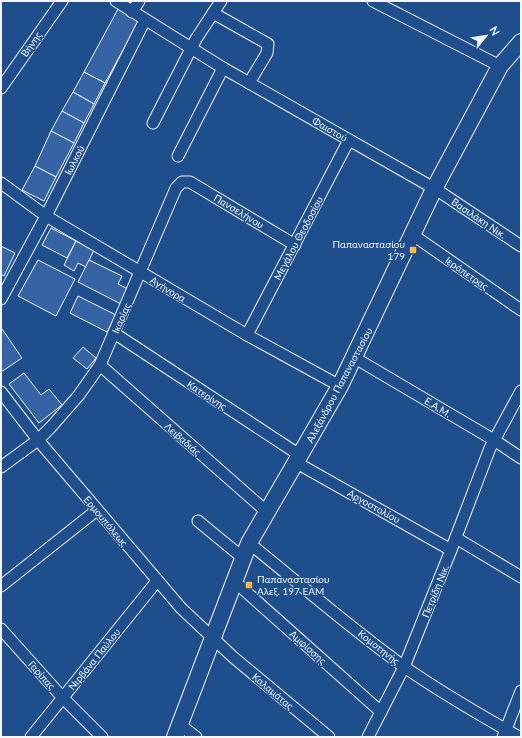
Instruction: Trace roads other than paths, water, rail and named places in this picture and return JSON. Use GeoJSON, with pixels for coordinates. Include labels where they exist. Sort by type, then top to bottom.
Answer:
{"type":"FeatureCollection","features":[{"type":"Feature","properties":{"kind":"main road","name":"Αλεξάνδρου Παπαναστασίου"},"geometry":{"type":"LineString","coordinates":[[177,731],[216,642],[234,581],[249,543],[299,460],[355,358],[413,235],[500,66],[521,42]]}},
{"type":"Feature","properties":{"kind":"street","name":"Βήνης"},"geometry":{"type":"LineString","coordinates":[[1,88],[62,1]]}},
{"type":"Feature","properties":{"kind":"street","name":"Φαιστού"},"geometry":{"type":"LineString","coordinates":[[116,1],[249,83],[436,190]]}},
{"type":"Feature","properties":{"kind":"street"},"geometry":{"type":"LineString","coordinates":[[132,12],[139,1]]}},
{"type":"Feature","properties":{"kind":"street"},"geometry":{"type":"LineString","coordinates":[[153,123],[191,48],[221,1]]}},
{"type":"Feature","properties":{"kind":"street"},"geometry":{"type":"LineString","coordinates":[[373,1],[500,66]]}},
{"type":"Feature","properties":{"kind":"street"},"geometry":{"type":"LineString","coordinates":[[213,13],[268,44],[268,53],[249,83]]}},
{"type":"Feature","properties":{"kind":"street","name":"Ιωλκού"},"geometry":{"type":"LineString","coordinates":[[1,299],[46,216],[145,20]]}},
{"type":"Feature","properties":{"kind":"street"},"geometry":{"type":"LineString","coordinates":[[178,156],[224,68]]}},
{"type":"Feature","properties":{"kind":"street","name":"Μεγάλου Θεοδοσίου"},"geometry":{"type":"LineString","coordinates":[[247,335],[349,140]]}},
{"type":"Feature","properties":{"kind":"street","name":"Πανσελήνου"},"geometry":{"type":"LineString","coordinates":[[182,182],[190,182],[295,245]]}},
{"type":"Feature","properties":{"kind":"street","name":"Ικαρίας"},"geometry":{"type":"LineString","coordinates":[[1,468],[38,440],[71,405],[100,365],[176,188],[182,182]]}},
{"type":"Feature","properties":{"kind":"street","name":"Αγήνορα"},"geometry":{"type":"LineString","coordinates":[[1,183],[46,216],[247,335],[340,386]]}},
{"type":"Feature","properties":{"kind":"street","name":"Βασιλάκη Νικ."},"geometry":{"type":"LineString","coordinates":[[436,190],[521,246]]}},
{"type":"Feature","properties":{"kind":"street","name":"Ιεράπετρας"},"geometry":{"type":"LineString","coordinates":[[413,235],[521,310]]}},
{"type":"Feature","properties":{"kind":"street","name":"Κατερίνης"},"geometry":{"type":"LineString","coordinates":[[114,333],[299,460]]}},
{"type":"Feature","properties":{"kind":"street","name":"Ε.Α.Μ."},"geometry":{"type":"LineString","coordinates":[[355,358],[494,440],[521,458]]}},
{"type":"Feature","properties":{"kind":"street","name":"Λειβαδιάς"},"geometry":{"type":"LineString","coordinates":[[100,365],[267,512]]}},
{"type":"Feature","properties":{"kind":"street"},"geometry":{"type":"LineString","coordinates":[[494,440],[521,391]]}},
{"type":"Feature","properties":{"kind":"street","name":"Ερμουπόλεως"},"geometry":{"type":"LineString","coordinates":[[1,392],[38,440],[157,581],[184,612],[216,642]]}},
{"type":"Feature","properties":{"kind":"street","name":"Πετρίδη Νικ."},"geometry":{"type":"LineString","coordinates":[[368,737],[404,667],[452,550],[478,477],[494,440]]}},
{"type":"Feature","properties":{"kind":"street","name":"Αργοστολίου"},"geometry":{"type":"LineString","coordinates":[[299,460],[452,550]]}},
{"type":"Feature","properties":{"kind":"street"},"geometry":{"type":"LineString","coordinates":[[1,586],[97,510]]}},
{"type":"Feature","properties":{"kind":"street"},"geometry":{"type":"LineString","coordinates":[[198,521],[243,558]]}},
{"type":"Feature","properties":{"kind":"street"},"geometry":{"type":"LineString","coordinates":[[456,538],[521,578]]}},
{"type":"Feature","properties":{"kind":"street","name":"Κομοτηνής"},"geometry":{"type":"LineString","coordinates":[[249,543],[404,667],[505,733],[519,737]]}},
{"type":"Feature","properties":{"kind":"street","name":"Νιρβάνα Παύλου"},"geometry":{"type":"LineString","coordinates":[[31,737],[157,581]]}},
{"type":"Feature","properties":{"kind":"street","name":"Αμφίσσης"},"geometry":{"type":"LineString","coordinates":[[234,581],[381,712]]}},
{"type":"Feature","properties":{"kind":"street","name":"Γαρίπας"},"geometry":{"type":"LineString","coordinates":[[2,633],[102,737]]}},
{"type":"Feature","properties":{"kind":"street","name":"Καλαμάτας"},"geometry":{"type":"LineString","coordinates":[[216,642],[329,737]]}},
{"type":"Feature","properties":{"kind":"street"},"geometry":{"type":"LineString","coordinates":[[505,733],[521,691]]}},
{"type":"Feature","properties":{"kind":"street"},"geometry":{"type":"LineString","coordinates":[[177,731],[196,737]]}},
{"type":"Feature","properties":{"kind":"place","name":"Παπαναστασίου 179"},"geometry":{"type":"Point","coordinates":[413,250]}},
{"type":"Feature","properties":{"kind":"place","name":"Παπαναστασίου Αλεξ. 197 ΕΑΜ"},"geometry":{"type":"Point","coordinates":[249,585]}}]}
